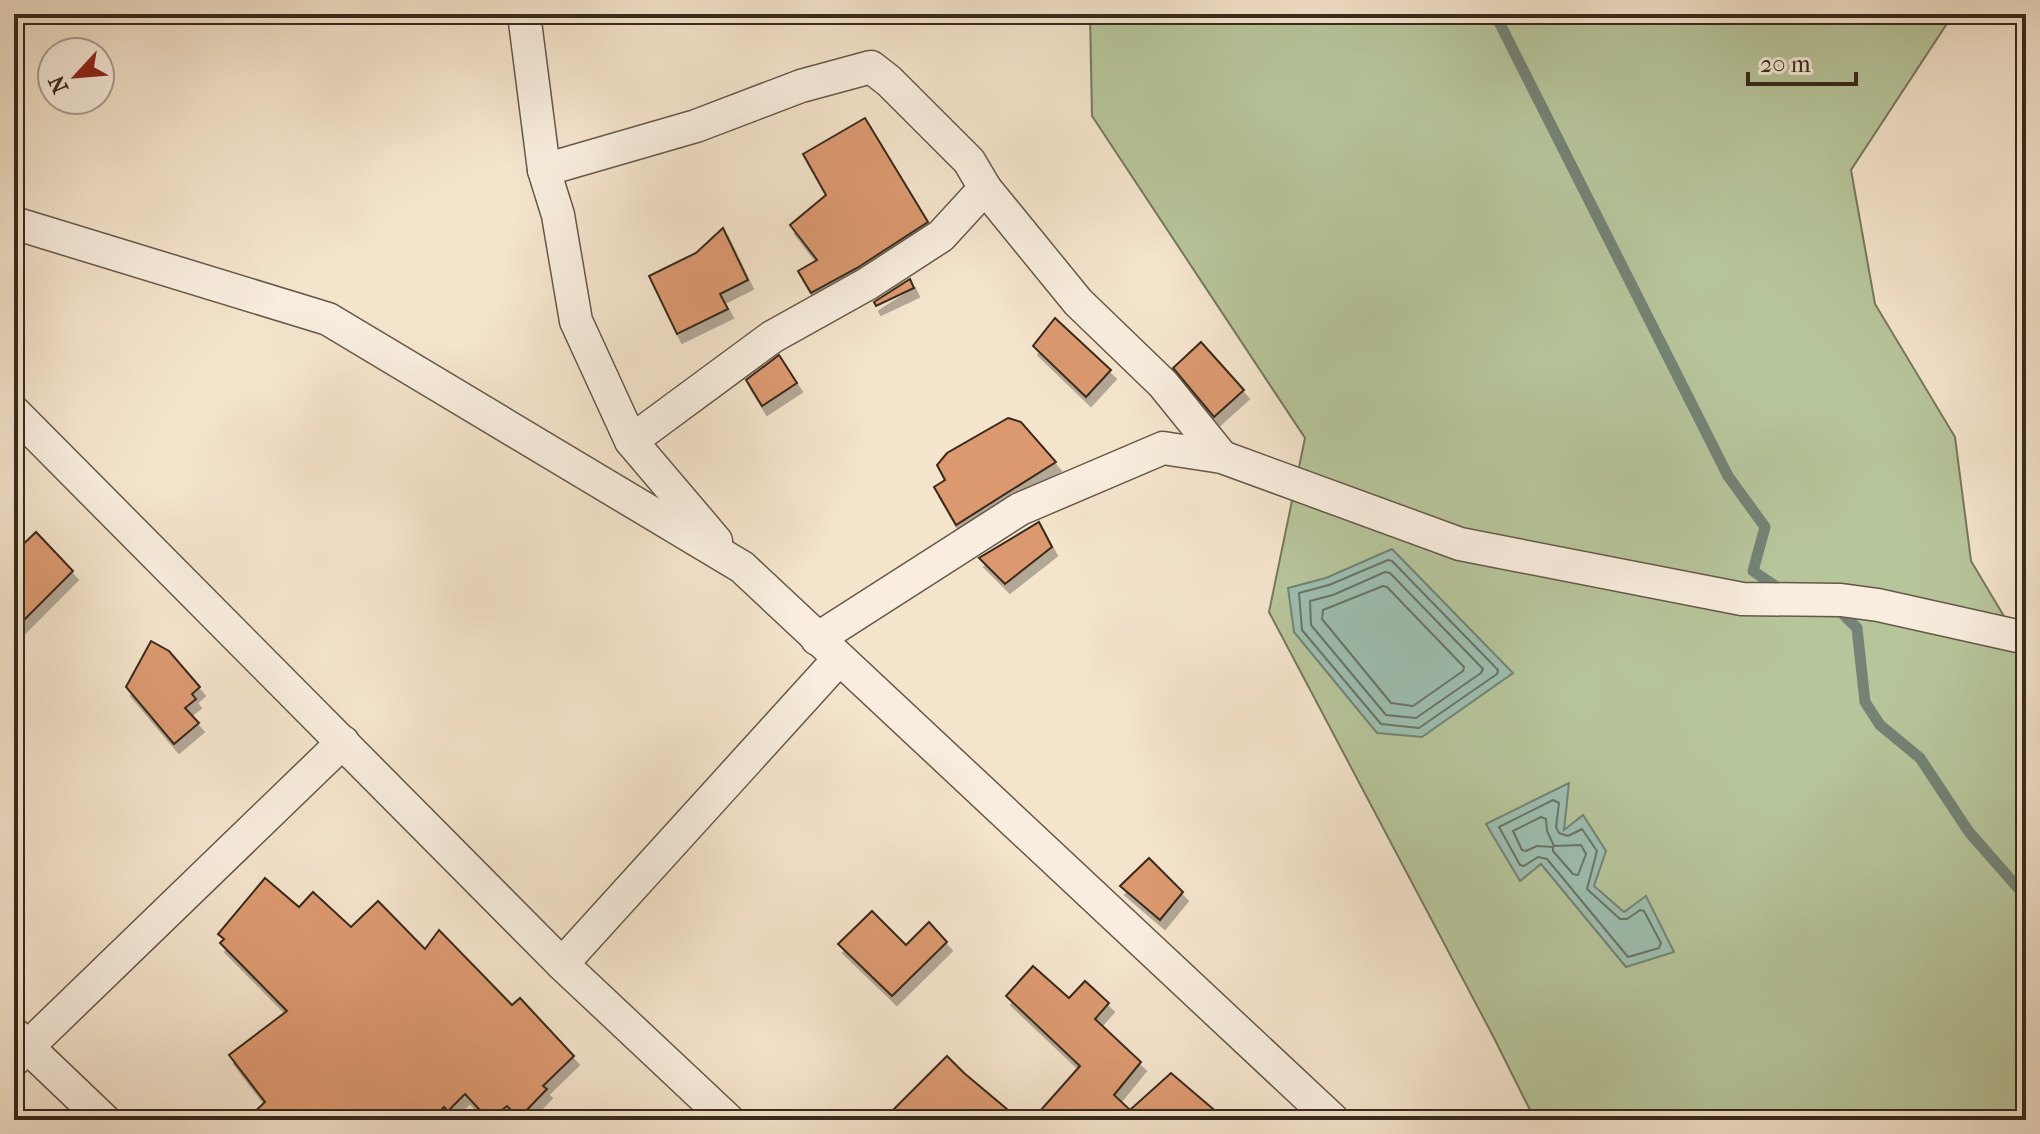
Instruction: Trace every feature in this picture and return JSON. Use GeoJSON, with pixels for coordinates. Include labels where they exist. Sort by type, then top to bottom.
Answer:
{"type":"FeatureCollection","features":[{"type":"Feature","properties":{"kind":"street"},"geometry":{"type":"LineString","coordinates":[[524,14],[544,170],[558,215],[576,321],[631,441],[733,562],[1333,1120]]}},
{"type":"Feature","properties":{"kind":"street"},"geometry":{"type":"LineString","coordinates":[[544,170],[681,131],[801,86],[871,67],[969,161],[985,188],[1078,302],[1163,384],[1222,457]]}},
{"type":"Feature","properties":{"kind":"street"},"geometry":{"type":"LineString","coordinates":[[631,441],[772,337],[867,284],[941,236],[985,188]]}},
{"type":"Feature","properties":{"kind":"street"},"geometry":{"type":"LineString","coordinates":[[14,223],[328,319],[733,562]]}},
{"type":"Feature","properties":{"kind":"street"},"geometry":{"type":"LineString","coordinates":[[14,412],[562,964],[728,1120]]}},
{"type":"Feature","properties":{"kind":"street"},"geometry":{"type":"LineString","coordinates":[[562,964],[828,649],[1020,509],[1163,448],[1222,457],[1460,544],[1742,599],[1841,600],[1878,605],[2026,638]]}},
{"type":"Feature","properties":{"kind":"street"},"geometry":{"type":"LineString","coordinates":[[104,1120],[18,1047],[343,742]]}},
{"type":"Feature","properties":{"kind":"shaded area"},"geometry":{"type":"Polygon","coordinates":[[[1090,14],[1950,14],[1948,22],[1851,170],[1875,304],[1955,437],[1971,561],[2026,653],[2026,1120],[1535,1120],[1269,612],[1305,438],[1092,116],[1090,14]]]}},
{"type":"Feature","properties":{"kind":"water"},"geometry":{"type":"Polygon","coordinates":[[[1392,549],[1513,673],[1422,737],[1377,733],[1294,632],[1288,588],[1326,578],[1392,549]]]}},
{"type":"Feature","properties":{"kind":"water"},"geometry":{"type":"Polygon","coordinates":[[[1569,783],[1564,830],[1583,815],[1606,851],[1594,886],[1624,912],[1646,896],[1674,952],[1626,967],[1541,864],[1520,881],[1486,824],[1569,783]]]}},
{"type":"Feature","properties":{"kind":"building"},"geometry":{"type":"Polygon","coordinates":[[[865,118],[928,222],[857,268],[811,293],[798,271],[817,260],[790,225],[826,195],[803,154],[865,118]]]}},
{"type":"Feature","properties":{"kind":"building"},"geometry":{"type":"Polygon","coordinates":[[[723,228],[748,280],[720,294],[728,309],[677,334],[649,276],[696,253],[723,228]]]}},
{"type":"Feature","properties":{"kind":"building"},"geometry":{"type":"Polygon","coordinates":[[[910,279],[914,288],[876,306],[874,302],[910,279]]]}},
{"type":"Feature","properties":{"kind":"building"},"geometry":{"type":"Polygon","coordinates":[[[1055,318],[1111,370],[1086,397],[1033,346],[1055,318]]]}},
{"type":"Feature","properties":{"kind":"building"},"geometry":{"type":"Polygon","coordinates":[[[1201,342],[1244,390],[1214,417],[1173,368],[1201,342]]]}},
{"type":"Feature","properties":{"kind":"building"},"geometry":{"type":"Polygon","coordinates":[[[779,355],[797,383],[762,406],[746,380],[779,355]]]}},
{"type":"Feature","properties":{"kind":"building"},"geometry":{"type":"Polygon","coordinates":[[[1008,418],[1021,422],[1056,462],[956,525],[934,487],[945,480],[937,465],[947,453],[1008,418]]]}},
{"type":"Feature","properties":{"kind":"building"},"geometry":{"type":"Polygon","coordinates":[[[1039,522],[1052,547],[1005,584],[979,558],[1039,522]]]}},
{"type":"Feature","properties":{"kind":"building"},"geometry":{"type":"Polygon","coordinates":[[[36,532],[73,571],[14,630],[14,553],[36,532]]]}},
{"type":"Feature","properties":{"kind":"building"},"geometry":{"type":"Polygon","coordinates":[[[151,641],[169,651],[200,687],[192,694],[196,699],[185,708],[199,723],[174,744],[126,687],[151,641]]]}},
{"type":"Feature","properties":{"kind":"building"},"geometry":{"type":"Polygon","coordinates":[[[1149,858],[1183,892],[1160,920],[1120,886],[1149,858]]]}},
{"type":"Feature","properties":{"kind":"building"},"geometry":{"type":"Polygon","coordinates":[[[265,878],[299,907],[313,892],[351,927],[378,901],[425,949],[439,930],[512,1005],[520,998],[574,1056],[543,1086],[547,1089],[519,1118],[507,1106],[489,1120],[465,1094],[448,1111],[444,1107],[432,1120],[246,1120],[265,1102],[229,1055],[287,1011],[220,943],[224,939],[218,934],[265,878]]]}},
{"type":"Feature","properties":{"kind":"building"},"geometry":{"type":"Polygon","coordinates":[[[872,911],[906,945],[929,922],[947,942],[892,996],[838,944],[872,911]]]}},
{"type":"Feature","properties":{"kind":"building"},"geometry":{"type":"Polygon","coordinates":[[[1033,966],[1069,998],[1085,981],[1109,1003],[1095,1019],[1141,1062],[1114,1095],[1130,1110],[1171,1073],[1226,1120],[1032,1120],[1080,1066],[1006,996],[1033,966]]]}},
{"type":"Feature","properties":{"kind":"building"},"geometry":{"type":"Polygon","coordinates":[[[947,1056],[964,1073],[1020,1120],[883,1120],[947,1056]]]}},
{"type":"Feature","properties":{"kind":"waterway"},"geometry":{"type":"LineString","coordinates":[[1495,14],[1728,476],[1765,527],[1753,571],[1783,591]]}},
{"type":"Feature","properties":{"kind":"waterway"},"geometry":{"type":"LineString","coordinates":[[1835,606],[1857,628],[1865,702],[1880,725],[1920,758],[1969,832],[2026,897]]}}]}
